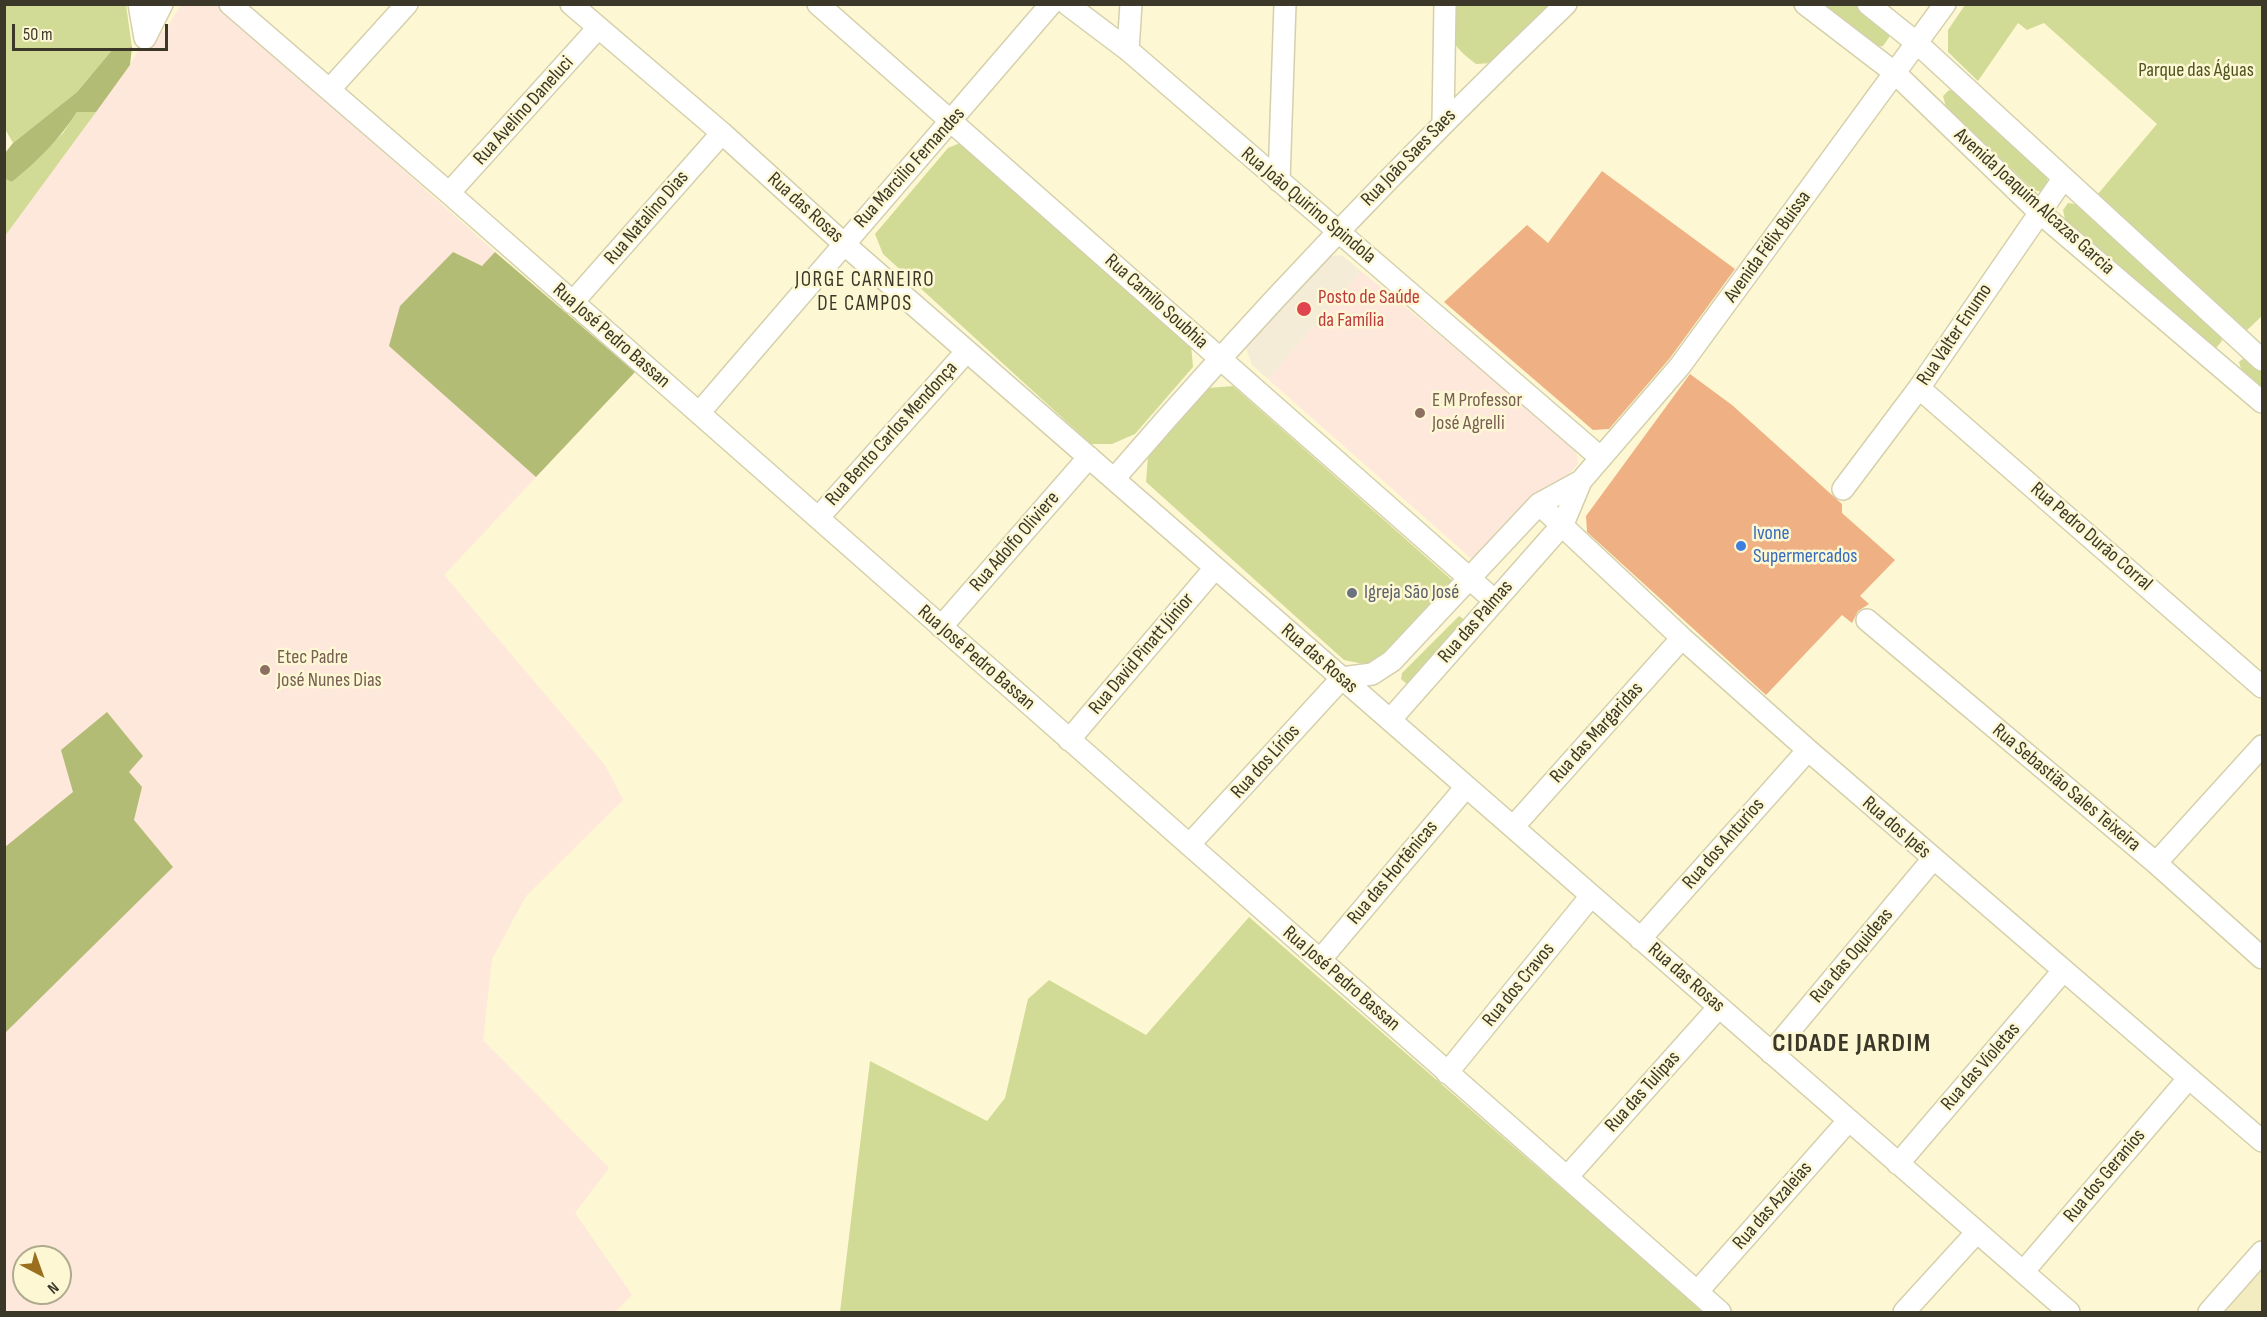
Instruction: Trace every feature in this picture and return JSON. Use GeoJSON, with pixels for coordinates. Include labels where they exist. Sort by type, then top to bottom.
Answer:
{"type":"FeatureCollection","features":[{"type":"Feature","properties":{"kind":"street"},"geometry":{"type":"LineString","coordinates":[[139,4],[145,38],[162,4]]}},
{"type":"Feature","properties":{"kind":"street","name":"Rua José Pedro Bassan"},"geometry":{"type":"LineString","coordinates":[[230,4],[449,193],[1720,1312]]}},
{"type":"Feature","properties":{"kind":"street"},"geometry":{"type":"LineString","coordinates":[[330,89],[407,4]]}},
{"type":"Feature","properties":{"kind":"street","name":"Rua das Rosas"},"geometry":{"type":"LineString","coordinates":[[571,4],[722,133],[843,243],[2069,1312]]}},
{"type":"Feature","properties":{"kind":"street","name":"Rua Camilo Soubhia"},"geometry":{"type":"LineString","coordinates":[[818,4],[1494,600]]}},
{"type":"Feature","properties":{"kind":"street","name":"Rua Marcilio Fernandes"},"geometry":{"type":"LineString","coordinates":[[699,413],[843,243],[953,121],[1050,4]]}},
{"type":"Feature","properties":{"kind":"street","name":"Rua João Quirino Spindola"},"geometry":{"type":"LineString","coordinates":[[1066,4],[1128,50],[1601,458]]}},
{"type":"Feature","properties":{"kind":"street"},"geometry":{"type":"LineString","coordinates":[[1128,50],[1131,4]]}},
{"type":"Feature","properties":{"kind":"street"},"geometry":{"type":"LineString","coordinates":[[1279,181],[1285,4]]}},
{"type":"Feature","properties":{"kind":"street"},"geometry":{"type":"LineString","coordinates":[[1443,122],[1445,4]]}},
{"type":"Feature","properties":{"kind":"street","name":"Rua João Saes Saes"},"geometry":{"type":"LineString","coordinates":[[1114,479],[1219,357],[1338,230],[1443,122],[1566,4]]}},
{"type":"Feature","properties":{"kind":"street","name":"Avenida Joaquim Alcazas Garcia"},"geometry":{"type":"LineString","coordinates":[[1805,4],[1895,73],[2039,212],[2262,402]]}},
{"type":"Feature","properties":{"kind":"street","name":"Avenida Joaquim Alcazas Garcia"},"geometry":{"type":"LineString","coordinates":[[1868,4],[1918,44],[2063,180],[2262,360]]}},
{"type":"Feature","properties":{"kind":"street","name":"Avenida Félix Buissa"},"geometry":{"type":"LineString","coordinates":[[1563,524],[1581,482],[1680,366],[1918,44],[1945,4]]}},
{"type":"Feature","properties":{"kind":"street","name":"Rua Avelino Daneluci"},"geometry":{"type":"LineString","coordinates":[[449,193],[598,28]]}},
{"type":"Feature","properties":{"kind":"street","name":"Rua Natalino Dias"},"geometry":{"type":"LineString","coordinates":[[572,303],[722,133]]}},
{"type":"Feature","properties":{"kind":"street","name":"Rua Valter Enumo"},"geometry":{"type":"LineString","coordinates":[[1843,489],[1919,388],[2063,180]]}},
{"type":"Feature","properties":{"kind":"street"},"geometry":{"type":"LineString","coordinates":[[2216,361],[2238,338]]}},
{"type":"Feature","properties":{"kind":"street","name":"Rua Bento Carlos Mendonça"},"geometry":{"type":"LineString","coordinates":[[818,518],[967,351]]}},
{"type":"Feature","properties":{"kind":"street","name":"Rua Pedro Durão Corral"},"geometry":{"type":"LineString","coordinates":[[1919,388],[2262,687]]}},
{"type":"Feature","properties":{"kind":"street","name":"Rua Adolfo Oliviere"},"geometry":{"type":"LineString","coordinates":[[941,627],[1089,457]]}},
{"type":"Feature","properties":{"kind":"street","name":"Avenida Félix Buissa"},"geometry":{"type":"LineString","coordinates":[[1539,504],[1581,482]]}},
{"type":"Feature","properties":{"kind":"street","name":"Rua das Palmas"},"geometry":{"type":"LineString","coordinates":[[1342,678],[1372,674],[1392,661],[1539,504]]}},
{"type":"Feature","properties":{"kind":"street","name":"Rua dos Ipês"},"geometry":{"type":"LineString","coordinates":[[1539,504],[1563,524],[1682,638],[1933,860],[2262,1140]]}},
{"type":"Feature","properties":{"kind":"street","name":"Rua das Palmas"},"geometry":{"type":"LineString","coordinates":[[1390,720],[1563,524]]}},
{"type":"Feature","properties":{"kind":"street","name":"Rua David Pinatt Júnior"},"geometry":{"type":"LineString","coordinates":[[1069,740],[1215,568]]}},
{"type":"Feature","properties":{"kind":"street","name":"Rua Sebastião Sales Teixeira"},"geometry":{"type":"LineString","coordinates":[[1867,620],[2156,863],[2262,958]]}},
{"type":"Feature","properties":{"kind":"street","name":"Rua das Margaridas"},"geometry":{"type":"LineString","coordinates":[[1513,827],[1682,638]]}},
{"type":"Feature","properties":{"kind":"street","name":"Rua dos Lírios"},"geometry":{"type":"LineString","coordinates":[[1189,845],[1342,678]]}},
{"type":"Feature","properties":{"kind":"street"},"geometry":{"type":"LineString","coordinates":[[2156,863],[2262,746]]}},
{"type":"Feature","properties":{"kind":"street","name":"Rua dos Anturios"},"geometry":{"type":"LineString","coordinates":[[1641,939],[1808,750]]}},
{"type":"Feature","properties":{"kind":"street","name":"Rua das Hortênicas"},"geometry":{"type":"LineString","coordinates":[[1320,960],[1466,787]]}},
{"type":"Feature","properties":{"kind":"street","name":"Rua das Oquideas"},"geometry":{"type":"LineString","coordinates":[[1771,1053],[1933,860]]}},
{"type":"Feature","properties":{"kind":"street","name":"Rua dos Cravos"},"geometry":{"type":"LineString","coordinates":[[1447,1073],[1591,896]]}},
{"type":"Feature","properties":{"kind":"street","name":"Rua das Violetas"},"geometry":{"type":"LineString","coordinates":[[1898,1164],[2063,971]]}},
{"type":"Feature","properties":{"kind":"street","name":"Rua das Tulipas"},"geometry":{"type":"LineString","coordinates":[[1567,1178],[1719,1007]]}},
{"type":"Feature","properties":{"kind":"street","name":"Rua dos Geranios"},"geometry":{"type":"LineString","coordinates":[[2023,1272],[2188,1079]]}},
{"type":"Feature","properties":{"kind":"street","name":"Rua das Azaleias"},"geometry":{"type":"LineString","coordinates":[[1697,1292],[1849,1120]]}},
{"type":"Feature","properties":{"kind":"street"},"geometry":{"type":"LineString","coordinates":[[1904,1312],[1977,1232]]}},
{"type":"Feature","properties":{"kind":"street"},"geometry":{"type":"LineString","coordinates":[[2209,1312],[2262,1252]]}},
{"type":"Feature","properties":{"kind":"shaded area","name":"Etec Padre José Nunes Dias"},"geometry":{"type":"Polygon","coordinates":[[[181,5],[219,5],[562,312],[635,372],[444,575],[605,765],[623,800],[526,896],[492,959],[483,1040],[609,1168],[575,1213],[632,1295],[615,1312],[5,1312],[5,236],[130,65],[145,38],[165,31],[181,5]]]}},
{"type":"Feature","properties":{"kind":"shaded area","name":"Posto de Saúde da Família"},"geometry":{"type":"Polygon","coordinates":[[[1342,255],[1361,271],[1268,379],[1252,365],[1246,348],[1325,257],[1342,255]]]}},
{"type":"Feature","properties":{"kind":"shaded area","name":"E M Professor José Agrelli"},"geometry":{"type":"Polygon","coordinates":[[[1361,271],[1575,446],[1578,464],[1494,559],[1473,560],[1268,379],[1361,271]]]}},
{"type":"Feature","properties":{"kind":"shaded area"},"geometry":{"type":"Polygon","coordinates":[[[2262,1265],[2262,1312],[2222,1312],[2262,1265]]]}},
{"type":"Feature","properties":{"kind":"green space"},"geometry":{"type":"Polygon","coordinates":[[[4,5],[126,5],[132,47],[112,50],[77,92],[13,143],[5,129],[4,5]]]}},
{"type":"Feature","properties":{"kind":"green space"},"geometry":{"type":"Polygon","coordinates":[[[1454,5],[1555,5],[1492,63],[1476,64],[1460,50],[1453,39],[1454,5]]]}},
{"type":"Feature","properties":{"kind":"green space"},"geometry":{"type":"Polygon","coordinates":[[[1819,5],[1857,5],[1889,31],[1890,36],[1883,46],[1877,47],[1819,5]]]}},
{"type":"Feature","properties":{"kind":"green space","name":"Parque das Águas"},"geometry":{"type":"Polygon","coordinates":[[[1965,5],[2262,5],[2262,316],[2246,331],[2097,195],[2157,124],[2044,23],[2027,30],[2018,23],[1978,81],[1948,52],[1948,30],[1965,5]]]}},
{"type":"Feature","properties":{"kind":"green space"},"geometry":{"type":"Polygon","coordinates":[[[132,47],[130,65],[96,112],[77,112],[55,141],[30,166],[12,182],[5,179],[5,153],[13,143],[77,92],[112,50],[132,47]]]}},
{"type":"Feature","properties":{"kind":"green space"},"geometry":{"type":"Polygon","coordinates":[[[1949,90],[1960,94],[2047,176],[2048,186],[2042,192],[2034,190],[1946,107],[1943,96],[1949,90]]]}},
{"type":"Feature","properties":{"kind":"green space"},"geometry":{"type":"Polygon","coordinates":[[[77,112],[96,112],[5,236],[5,179],[12,182],[63,133],[77,112]]]}},
{"type":"Feature","properties":{"kind":"green space"},"geometry":{"type":"Polygon","coordinates":[[[960,143],[1191,344],[1193,367],[1135,434],[1112,444],[1091,444],[883,254],[875,234],[948,148],[960,143]]]}},
{"type":"Feature","properties":{"kind":"green space"},"geometry":{"type":"Polygon","coordinates":[[[2068,203],[2075,204],[2220,335],[2222,341],[2216,348],[2208,346],[2065,219],[2063,210],[2068,203]]]}},
{"type":"Feature","properties":{"kind":"green space"},"geometry":{"type":"Polygon","coordinates":[[[453,252],[482,266],[495,252],[635,372],[536,477],[389,346],[400,306],[453,252]]]}},
{"type":"Feature","properties":{"kind":"green space"},"geometry":{"type":"Polygon","coordinates":[[[2246,356],[2262,370],[2262,390],[2242,372],[2239,362],[2246,356]]]}},
{"type":"Feature","properties":{"kind":"green space"},"geometry":{"type":"Polygon","coordinates":[[[1233,386],[1454,582],[1399,656],[1368,665],[1344,660],[1146,482],[1148,456],[1209,388],[1233,386]]]}},
{"type":"Feature","properties":{"kind":"green space"},"geometry":{"type":"Polygon","coordinates":[[[1459,616],[1465,620],[1408,685],[1401,679],[1402,673],[1459,616]]]}},
{"type":"Feature","properties":{"kind":"green space"},"geometry":{"type":"Polygon","coordinates":[[[107,712],[143,756],[129,772],[142,787],[134,820],[173,867],[5,1033],[5,847],[73,792],[61,750],[107,712]]]}},
{"type":"Feature","properties":{"kind":"green space"},"geometry":{"type":"Polygon","coordinates":[[[1249,917],[1704,1312],[840,1312],[870,1061],[987,1121],[1005,1098],[1028,999],[1049,980],[1146,1035],[1249,917]]]}},
{"type":"Feature","properties":{"kind":"building"},"geometry":{"type":"Polygon","coordinates":[[[1602,171],[1735,269],[1670,358],[1609,429],[1593,430],[1444,302],[1527,225],[1548,243],[1602,171]]]}},
{"type":"Feature","properties":{"kind":"building","name":"Ivone Supermercados"},"geometry":{"type":"Polygon","coordinates":[[[1690,374],[1732,405],[1842,504],[1842,513],[1895,560],[1860,596],[1869,604],[1858,611],[1852,623],[1842,615],[1766,695],[1587,532],[1586,516],[1690,374]]]}},
{"type":"Feature","properties":{"kind":"place","name":"Posto de Saúde da Família"},"geometry":{"type":"Point","coordinates":[1304,309]}},
{"type":"Feature","properties":{"kind":"place","name":"E M Professor José Agrelli"},"geometry":{"type":"Point","coordinates":[1420,413]}},
{"type":"Feature","properties":{"kind":"place","name":"Ivone Supermercados"},"geometry":{"type":"Point","coordinates":[1741,546]}},
{"type":"Feature","properties":{"kind":"place","name":"Igreja São José"},"geometry":{"type":"Point","coordinates":[1352,593]}},
{"type":"Feature","properties":{"kind":"place","name":"Etec Padre José Nunes Dias"},"geometry":{"type":"Point","coordinates":[265,670]}},
{"type":"Feature","properties":{"kind":"district","name":"JORGE CARNEIRO DE CAMPOS"},"geometry":{"type":"Point","coordinates":[865,293]}},
{"type":"Feature","properties":{"kind":"district","name":"CIDADE JARDIM"},"geometry":{"type":"Point","coordinates":[1852,1044]}}]}
